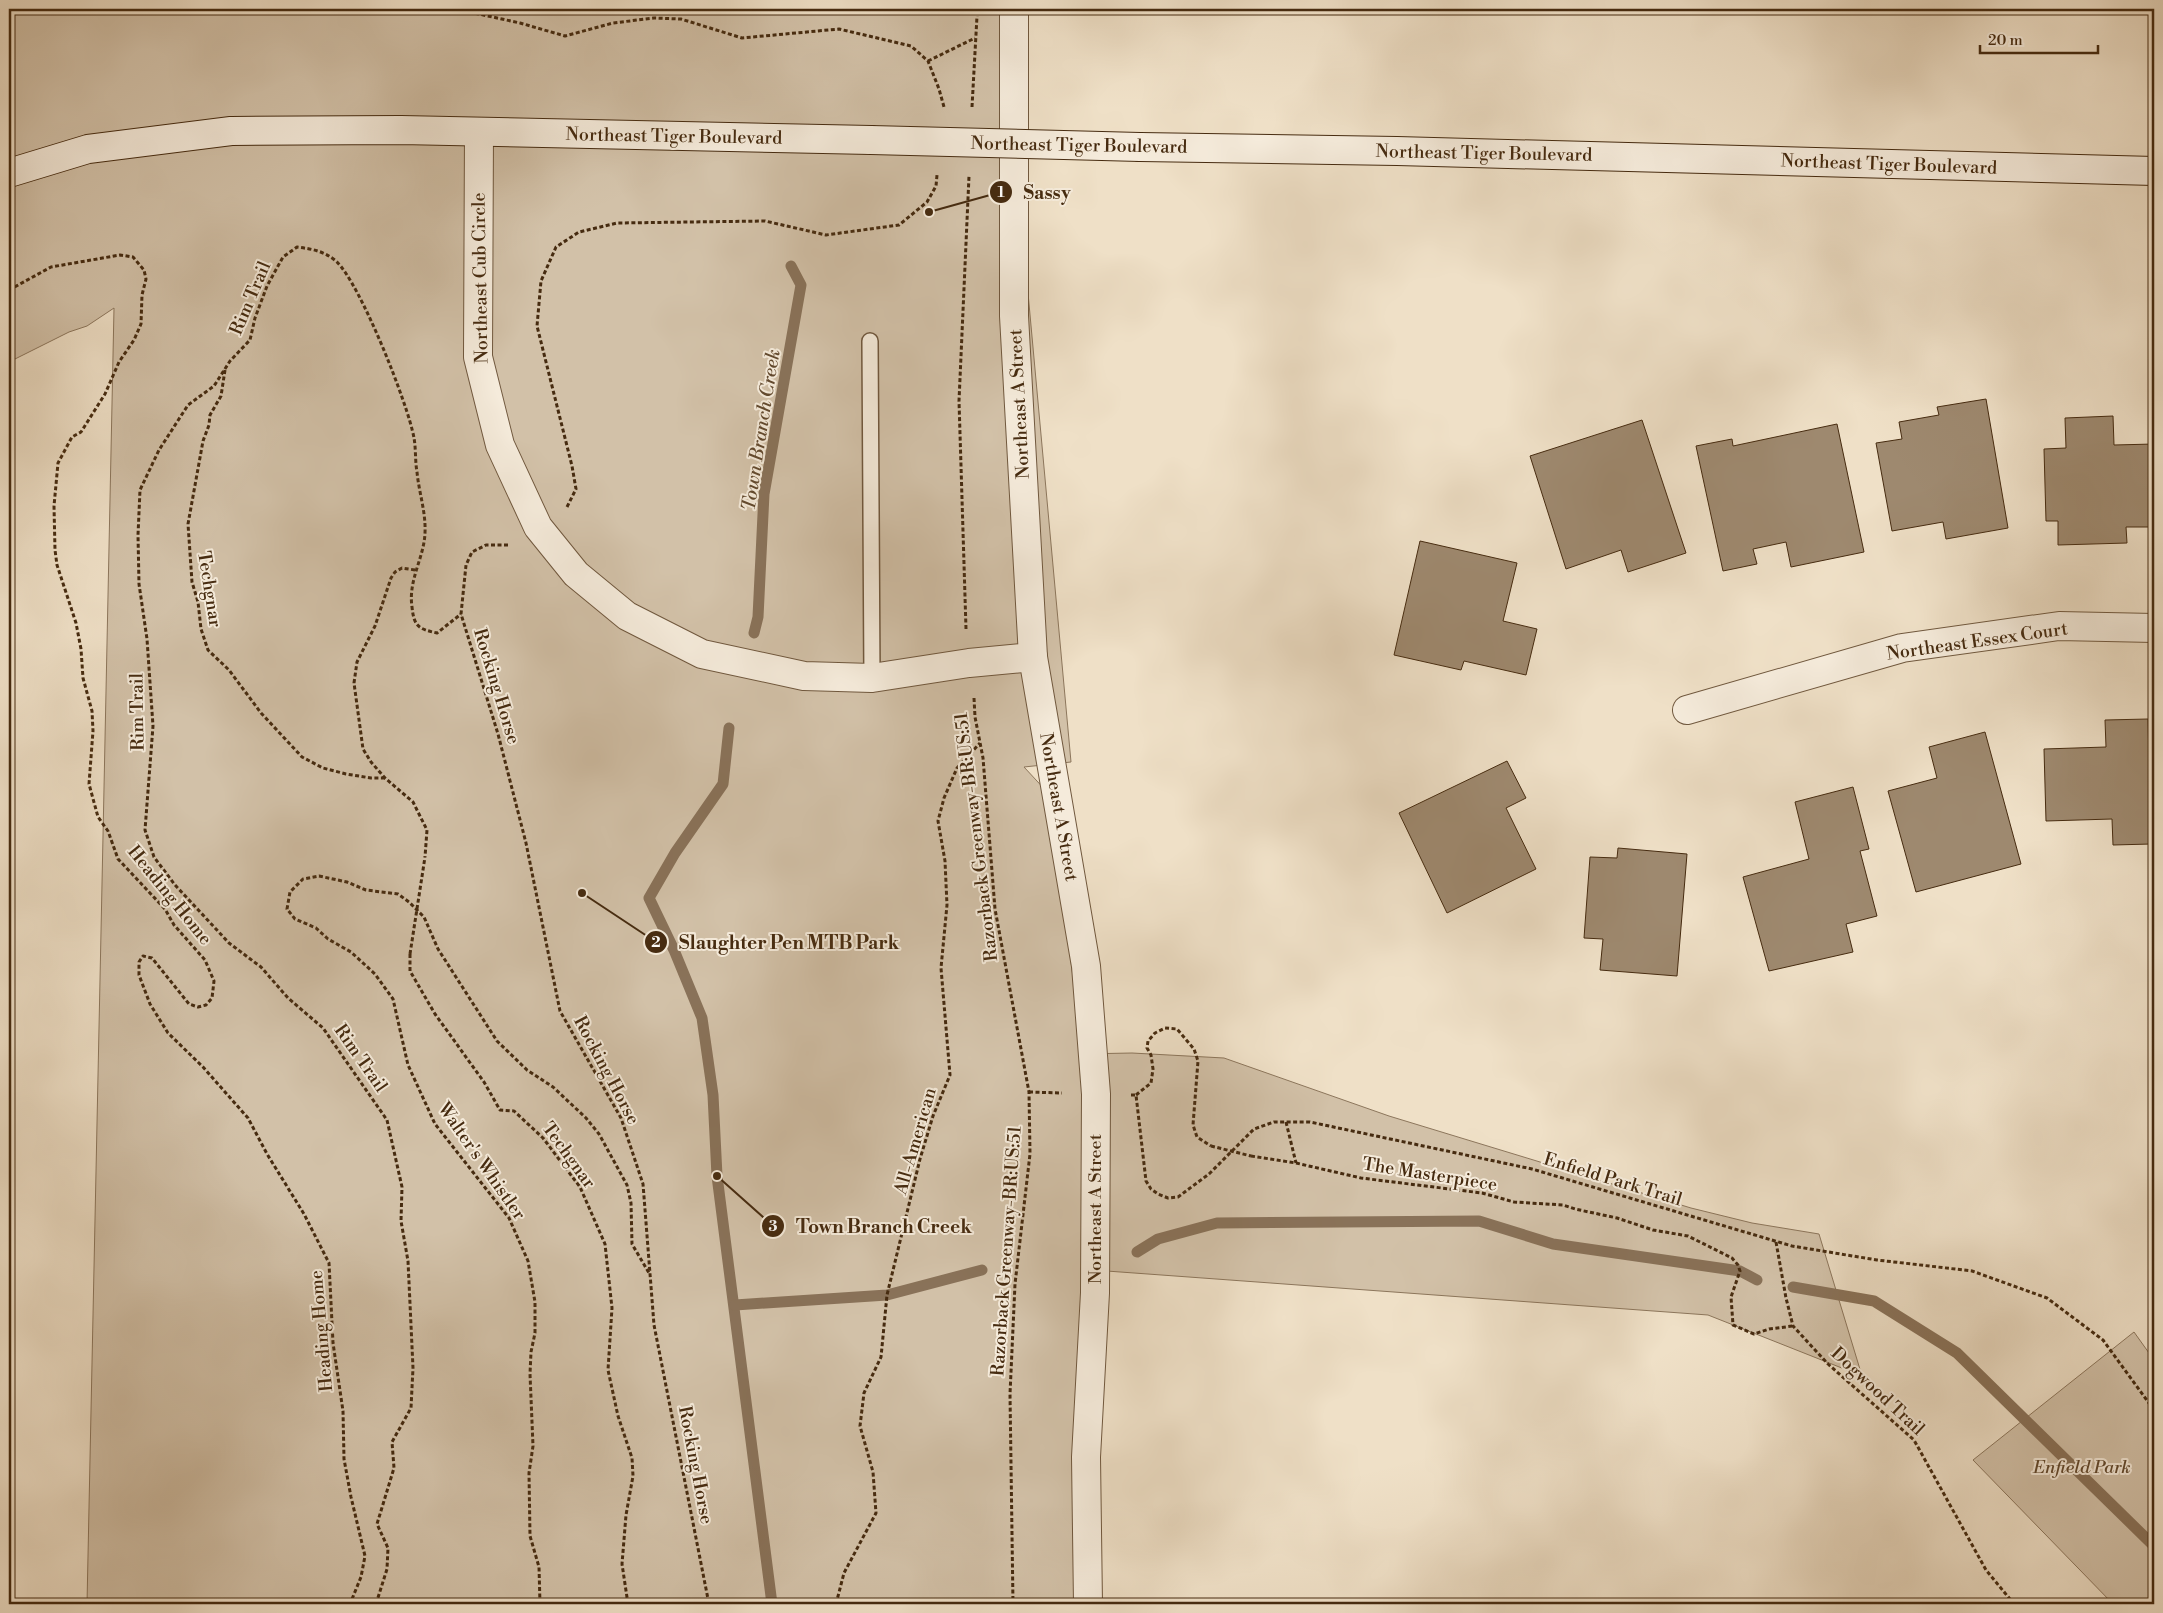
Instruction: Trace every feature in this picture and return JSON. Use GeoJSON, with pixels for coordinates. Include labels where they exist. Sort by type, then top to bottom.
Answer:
{"type":"FeatureCollection","features":[{"type":"Feature","properties":{"kind":"street","name":"Northeast A Street"},"geometry":{"type":"LineString","coordinates":[[1014,9],[1014,316],[1033,657],[1086,966],[1096,1094],[1095,1293],[1086,1457],[1088,1604]]}},
{"type":"Feature","properties":{"kind":"street","name":"Northeast Tiger Boulevard"},"geometry":{"type":"LineString","coordinates":[[9,173],[88,149],[231,131],[401,130],[1140,148],[1397,151],[2154,171]]}},
{"type":"Feature","properties":{"kind":"street","name":"Northeast Cub Circle"},"geometry":{"type":"LineString","coordinates":[[478,132],[478,357],[500,444],[538,527],[576,574],[627,616],[702,654],[804,676],[872,678],[970,663],[1033,657]]}},
{"type":"Feature","properties":{"kind":"street","name":"Northeast Essex Court"},"geometry":{"type":"LineString","coordinates":[[1687,710],[1902,648],[2059,626],[2154,628]]}},
{"type":"Feature","properties":{"kind":"lane"},"geometry":{"type":"LineString","coordinates":[[870,341],[872,678]]}},
{"type":"Feature","properties":{"kind":"path"},"geometry":{"type":"LineString","coordinates":[[971,116],[978,9]]}},
{"type":"Feature","properties":{"kind":"path"},"geometry":{"type":"LineString","coordinates":[[928,61],[975,38]]}},
{"type":"Feature","properties":{"kind":"path"},"geometry":{"type":"LineString","coordinates":[[966,631],[959,402],[969,174]]}},
{"type":"Feature","properties":{"kind":"path","name":"Rim Trail"},"geometry":{"type":"LineString","coordinates":[[376,1604],[387,1569],[388,1548],[377,1524],[394,1468],[392,1442],[411,1408],[413,1368],[408,1261],[401,1222],[402,1187],[387,1120],[323,1028],[288,998],[261,967],[229,943],[175,885],[154,856],[145,830],[153,726],[149,656],[139,584],[138,535],[140,490],[159,450],[188,405],[214,386],[250,340],[255,318],[267,286],[283,257],[298,247],[317,249],[336,262],[349,278],[386,356],[414,437],[417,473],[425,511],[423,549],[415,570],[412,590],[415,623],[420,629],[437,633],[461,614]]}},
{"type":"Feature","properties":{"kind":"path","name":"Heading Home"},"geometry":{"type":"LineString","coordinates":[[9,290],[52,267],[120,255],[133,257],[144,270],[146,279],[142,295],[141,324],[134,340],[119,362],[105,394],[80,432],[72,437],[58,463],[54,506],[55,550],[57,565],[76,623],[81,649],[83,678],[92,711],[93,731],[90,784],[98,817],[108,831],[118,859],[166,909],[174,925],[205,960],[214,981],[212,998],[206,1005],[198,1007],[189,1004],[152,958],[143,956],[139,962],[139,975],[150,1004],[168,1033],[204,1067],[248,1118],[267,1154],[304,1214],[329,1263],[333,1343],[343,1412],[344,1459],[365,1556],[361,1577],[350,1604]]}},
{"type":"Feature","properties":{"kind":"path","name":"Techgnar"},"geometry":{"type":"LineString","coordinates":[[225,370],[221,396],[210,414],[209,425],[203,441],[188,524],[192,582],[198,602],[201,629],[208,650],[229,670],[260,713],[302,757],[323,768],[346,774],[385,778]]}},
{"type":"Feature","properties":{"kind":"path"},"geometry":{"type":"LineString","coordinates":[[461,614],[466,565],[472,552],[486,545],[512,544]]}},
{"type":"Feature","properties":{"kind":"path","name":"Techgnar"},"geometry":{"type":"LineString","coordinates":[[415,570],[402,568],[395,572],[391,578],[375,626],[357,662],[354,684],[364,749],[371,762],[385,778],[413,802],[427,830],[425,857],[410,954],[410,971],[435,1014],[484,1082],[500,1110],[514,1111],[533,1127],[571,1174],[580,1187],[605,1244],[612,1308],[608,1370],[618,1416],[632,1458],[633,1476],[626,1515],[622,1564],[628,1604]]}},
{"type":"Feature","properties":{"kind":"path","name":"Rocking Horse"},"geometry":{"type":"LineString","coordinates":[[461,614],[498,734],[526,843],[560,1011],[620,1118],[643,1184],[654,1325],[709,1604]]}},
{"type":"Feature","properties":{"kind":"path","name":"Razorback Greenway-BR:US:51"},"geometry":{"type":"LineString","coordinates":[[974,693],[995,909],[1029,1092],[1030,1154],[1015,1284],[1010,1394],[1013,1604]]}},
{"type":"Feature","properties":{"kind":"path","name":"All-American"},"geometry":{"type":"LineString","coordinates":[[836,1604],[844,1573],[876,1513],[873,1472],[860,1426],[864,1392],[881,1357],[887,1295],[920,1160],[933,1116],[950,1075],[941,968],[947,905],[945,861],[938,821],[944,798],[957,768],[980,742]]}},
{"type":"Feature","properties":{"kind":"path","name":"Walter's Whistler"},"geometry":{"type":"LineString","coordinates":[[540,1604],[539,1567],[530,1536],[529,1473],[533,1446],[530,1366],[535,1333],[535,1302],[528,1261],[509,1218],[435,1124],[408,1066],[393,999],[375,974],[351,952],[328,939],[316,928],[295,918],[287,909],[290,892],[303,879],[319,876],[347,882],[366,890],[398,894],[424,917],[438,949],[497,1041],[527,1070],[553,1087],[586,1118],[599,1134],[627,1185],[631,1202],[632,1244],[650,1274]]}},
{"type":"Feature","properties":{"kind":"path","name":"The Masterpiece"},"geometry":{"type":"LineString","coordinates":[[1136,1095],[1151,1083],[1153,1069],[1151,1055],[1147,1048],[1148,1041],[1155,1033],[1165,1028],[1178,1029],[1194,1049],[1198,1061],[1193,1125],[1197,1137],[1211,1146],[1361,1178],[1482,1193],[1514,1202],[1563,1204],[1575,1209],[1617,1218],[1652,1230],[1688,1236],[1732,1258],[1738,1265],[1740,1271],[1731,1297],[1733,1325],[1754,1334],[1769,1328],[1794,1326]]}},
{"type":"Feature","properties":{"kind":"path"},"geometry":{"type":"LineString","coordinates":[[1029,1092],[1064,1093]]}},
{"type":"Feature","properties":{"kind":"path"},"geometry":{"type":"LineString","coordinates":[[1127,1095],[1136,1095]]}},
{"type":"Feature","properties":{"kind":"path","name":"Enfield Park Trail"},"geometry":{"type":"LineString","coordinates":[[1136,1095],[1146,1181],[1150,1190],[1168,1198],[1178,1197],[1209,1174],[1254,1129],[1274,1122],[1310,1122],[1532,1169],[1776,1242],[1877,1260],[1972,1271],[2047,1298],[2103,1340],[2154,1410]]}},
{"type":"Feature","properties":{"kind":"path"},"geometry":{"type":"LineString","coordinates":[[1286,1122],[1296,1163]]}},
{"type":"Feature","properties":{"kind":"path","name":"Dogwood Trail"},"geometry":{"type":"LineString","coordinates":[[1776,1242],[1786,1298],[1794,1326],[1828,1364],[1914,1440],[1947,1495],[1986,1570],[2014,1604]]}},
{"type":"Feature","properties":{"kind":"green space"},"geometry":{"type":"Polygon","coordinates":[[[9,9],[1002,9],[1071,762],[1024,767],[1049,794],[1075,992],[1079,1054],[1132,1053],[1224,1058],[1389,1116],[1691,1208],[1752,1223],[1819,1234],[1862,1376],[1708,1315],[1093,1270],[1092,1604],[87,1604],[114,308],[87,326],[69,332],[9,362],[9,9]]]}},
{"type":"Feature","properties":{"kind":"green space","name":"Enfield Park"},"geometry":{"type":"Polygon","coordinates":[[[2134,1332],[2154,1360],[2154,1604],[2113,1604],[1973,1460],[2134,1332]]]}},
{"type":"Feature","properties":{"kind":"building"},"geometry":{"type":"Polygon","coordinates":[[[1986,399],[2008,528],[1946,539],[1943,522],[1892,531],[1876,443],[1902,439],[1899,422],[1939,415],[1937,407],[1986,399]]]}},
{"type":"Feature","properties":{"kind":"building"},"geometry":{"type":"Polygon","coordinates":[[[2113,416],[2114,445],[2154,444],[2154,527],[2126,527],[2127,543],[2058,545],[2058,521],[2046,521],[2044,449],[2066,448],[2065,418],[2113,416]]]}},
{"type":"Feature","properties":{"kind":"building"},"geometry":{"type":"Polygon","coordinates":[[[1642,420],[1686,553],[1628,572],[1621,550],[1566,569],[1530,456],[1642,420]]]}},
{"type":"Feature","properties":{"kind":"building"},"geometry":{"type":"Polygon","coordinates":[[[1837,424],[1864,552],[1791,567],[1786,542],[1753,549],[1757,564],[1723,571],[1696,446],[1732,439],[1733,446],[1837,424]]]}},
{"type":"Feature","properties":{"kind":"building"},"geometry":{"type":"Polygon","coordinates":[[[1420,541],[1517,563],[1503,621],[1537,629],[1526,675],[1464,661],[1461,670],[1394,655],[1420,541]]]}},
{"type":"Feature","properties":{"kind":"building"},"geometry":{"type":"Polygon","coordinates":[[[2148,719],[2151,844],[2113,845],[2112,819],[2046,821],[2044,749],[2106,747],[2105,720],[2148,719]]]}},
{"type":"Feature","properties":{"kind":"building"},"geometry":{"type":"Polygon","coordinates":[[[1985,732],[2021,864],[1916,892],[1888,791],[1937,778],[1929,747],[1985,732]]]}},
{"type":"Feature","properties":{"kind":"building"},"geometry":{"type":"Polygon","coordinates":[[[1507,761],[1526,798],[1506,808],[1536,869],[1447,913],[1399,813],[1507,761]]]}},
{"type":"Feature","properties":{"kind":"building"},"geometry":{"type":"Polygon","coordinates":[[[1853,787],[1869,849],[1860,851],[1877,916],[1846,924],[1853,952],[1769,971],[1743,877],[1809,859],[1795,802],[1853,787]]]}},
{"type":"Feature","properties":{"kind":"building"},"geometry":{"type":"Polygon","coordinates":[[[1618,848],[1687,854],[1677,976],[1600,970],[1603,939],[1584,938],[1590,857],[1617,858],[1618,848]]]}},
{"type":"Feature","properties":{"kind":"waterway","name":"Town Branch Creek"},"geometry":{"type":"LineString","coordinates":[[754,633],[758,617],[764,494],[801,285],[791,266]]}},
{"type":"Feature","properties":{"kind":"waterway","name":"Town Branch Creek"},"geometry":{"type":"LineString","coordinates":[[729,728],[723,784],[675,853],[649,898],[674,950],[702,1018],[713,1095],[717,1176],[772,1604]]}},
{"type":"Feature","properties":{"kind":"waterway"},"geometry":{"type":"LineString","coordinates":[[1137,1252],[1158,1239],[1217,1223],[1479,1221],[1553,1244],[1740,1271],[1757,1280]]}},
{"type":"Feature","properties":{"kind":"waterway"},"geometry":{"type":"LineString","coordinates":[[735,1305],[887,1295],[982,1270]]}},
{"type":"Feature","properties":{"kind":"waterway"},"geometry":{"type":"LineString","coordinates":[[1793,1287],[1874,1301],[1957,1353],[2154,1546]]}},
{"type":"Feature","properties":{"kind":"place","name":"Sassy"},"geometry":{"type":"Point","coordinates":[929,212]}},
{"type":"Feature","properties":{"kind":"place","name":"Slaughter Pen MTB Park"},"geometry":{"type":"Point","coordinates":[582,893]}},
{"type":"Feature","properties":{"kind":"place","name":"Town Branch Creek"},"geometry":{"type":"Point","coordinates":[717,1176]}}]}
